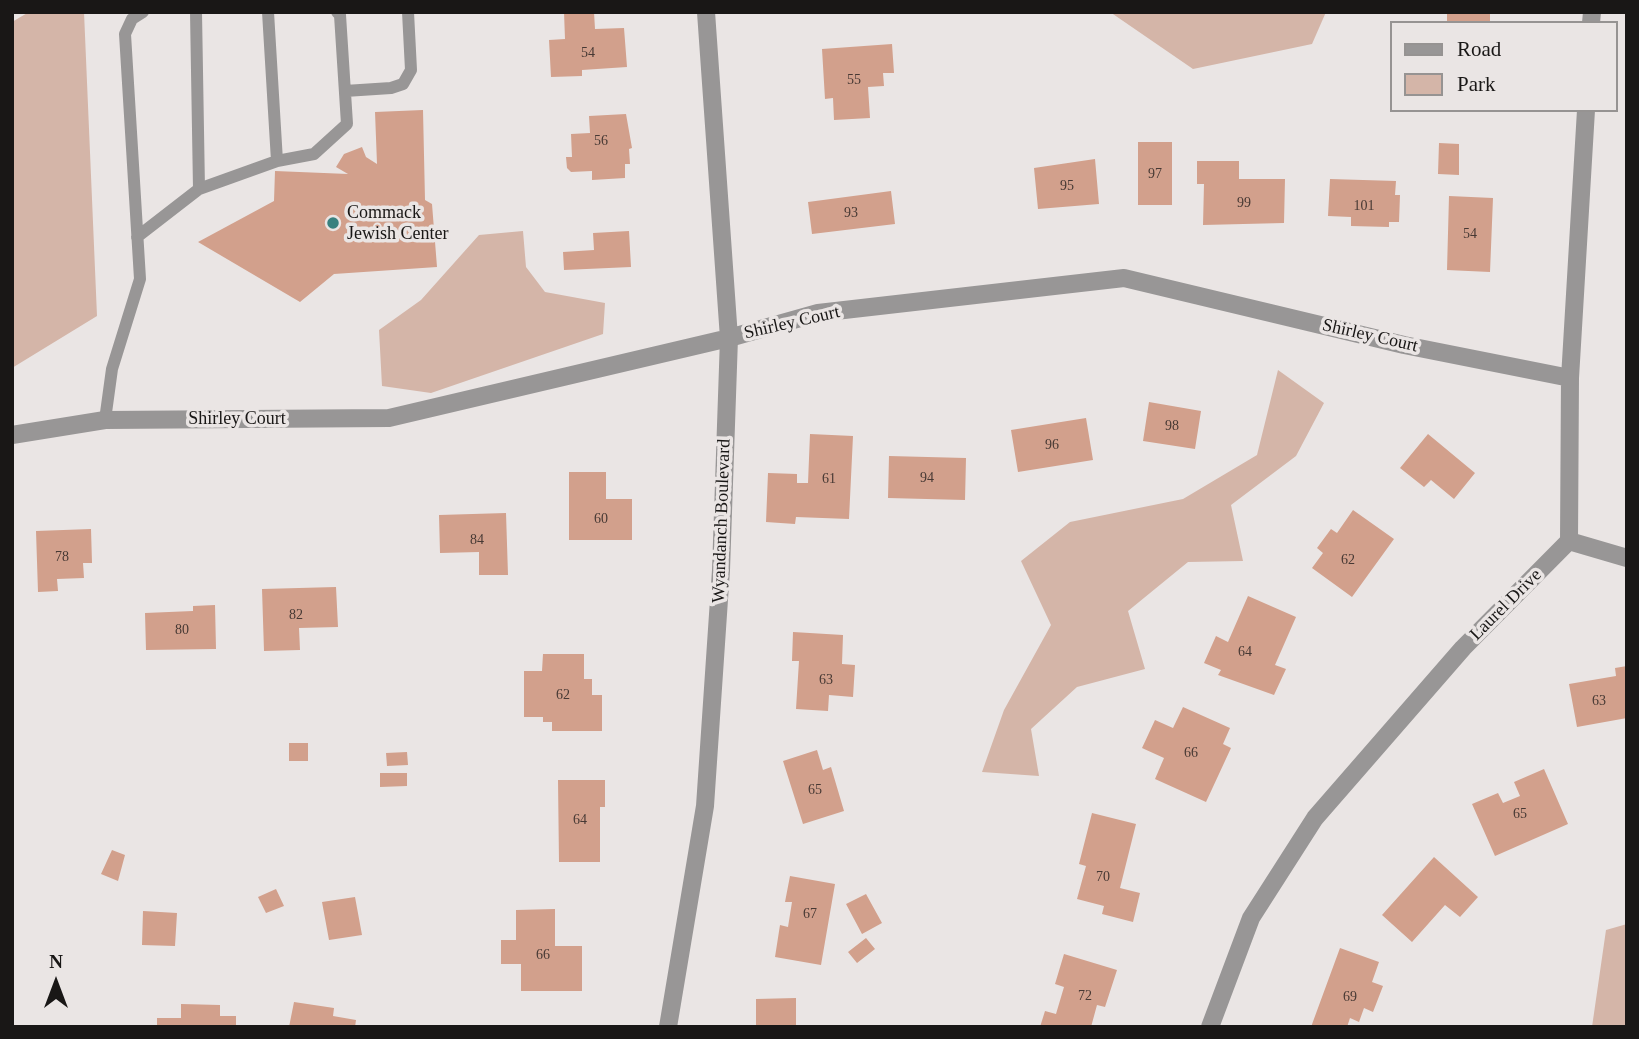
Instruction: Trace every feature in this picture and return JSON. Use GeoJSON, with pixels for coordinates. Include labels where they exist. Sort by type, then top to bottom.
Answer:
{"type":"FeatureCollection","features":[{"type":"Feature","properties":{"kind":"street","name":"Wyandanch Boulevard"},"geometry":{"type":"LineString","coordinates":[[668,1027],[705,806],[721,570],[729,338],[706,12]]}},
{"type":"Feature","properties":{"kind":"street"},"geometry":{"type":"LineString","coordinates":[[1586,112],[1570,378],[1570,541],[1627,558]]}},
{"type":"Feature","properties":{"kind":"street","name":"Shirley Court"},"geometry":{"type":"LineString","coordinates":[[12,435],[105,420],[389,418],[729,338],[818,313],[1124,278],[1404,345],[1570,378]]}},
{"type":"Feature","properties":{"kind":"street","name":"Laurel Drive"},"geometry":{"type":"LineString","coordinates":[[1210,1027],[1251,918],[1315,818],[1463,648],[1570,541]]}},
{"type":"Feature","properties":{"kind":"lane"},"geometry":{"type":"LineString","coordinates":[[105,420],[111,369],[140,279],[125,34],[132,19],[143,12]]}},
{"type":"Feature","properties":{"kind":"lane"},"geometry":{"type":"LineString","coordinates":[[196,12],[199,189]]}},
{"type":"Feature","properties":{"kind":"lane"},"geometry":{"type":"LineString","coordinates":[[268,12],[277,161]]}},
{"type":"Feature","properties":{"kind":"lane"},"geometry":{"type":"LineString","coordinates":[[137,237],[199,189],[277,161],[314,154],[347,124],[340,15],[337,12]]}},
{"type":"Feature","properties":{"kind":"lane"},"geometry":{"type":"LineString","coordinates":[[345,91],[391,88],[403,84],[411,70],[408,12]]}},
{"type":"Feature","properties":{"kind":"green space"},"geometry":{"type":"Polygon","coordinates":[[[29,12],[84,12],[97,316],[12,368],[12,22],[29,12]]]}},
{"type":"Feature","properties":{"kind":"green space"},"geometry":{"type":"Polygon","coordinates":[[[1110,12],[1326,12],[1312,44],[1193,69],[1110,12]]]}},
{"type":"Feature","properties":{"kind":"green space"},"geometry":{"type":"Polygon","coordinates":[[[523,231],[526,267],[545,292],[605,303],[603,334],[431,393],[382,386],[379,330],[421,300],[479,235],[523,231]]]}},
{"type":"Feature","properties":{"kind":"green space"},"geometry":{"type":"Polygon","coordinates":[[[1278,370],[1324,403],[1296,456],[1231,505],[1243,561],[1188,562],[1128,611],[1145,669],[1077,687],[1031,729],[1039,776],[982,772],[1004,710],[1051,625],[1021,561],[1070,522],[1183,499],[1257,455],[1278,370]]]}},
{"type":"Feature","properties":{"kind":"green space"},"geometry":{"type":"Polygon","coordinates":[[[1627,924],[1627,1027],[1592,1027],[1606,930],[1627,924]]]}},
{"type":"Feature","properties":{"kind":"building"},"geometry":{"type":"Polygon","coordinates":[[[564,12],[594,12],[595,29],[624,28],[627,67],[582,70],[582,76],[551,77],[549,40],[565,39],[564,12]]]}},
{"type":"Feature","properties":{"kind":"building"},"geometry":{"type":"Polygon","coordinates":[[[1447,12],[1490,12],[1490,21],[1447,21],[1447,12]]]}},
{"type":"Feature","properties":{"kind":"building"},"geometry":{"type":"Polygon","coordinates":[[[892,44],[894,73],[883,73],[884,86],[868,87],[870,118],[834,120],[833,98],[825,99],[822,49],[892,44]]]}},
{"type":"Feature","properties":{"kind":"building","name":"Commack Jewish Center"},"geometry":{"type":"Polygon","coordinates":[[[423,110],[425,200],[432,204],[437,267],[334,274],[300,302],[198,242],[274,201],[275,171],[348,174],[336,167],[344,154],[362,147],[366,157],[377,164],[375,112],[423,110]]]}},
{"type":"Feature","properties":{"kind":"building"},"geometry":{"type":"Polygon","coordinates":[[[626,114],[632,148],[629,149],[630,164],[625,164],[625,178],[592,180],[592,171],[571,172],[567,168],[566,157],[572,157],[571,134],[590,133],[589,116],[626,114]]]}},
{"type":"Feature","properties":{"kind":"building"},"geometry":{"type":"Polygon","coordinates":[[[1138,142],[1172,142],[1172,205],[1138,205],[1138,142]]]}},
{"type":"Feature","properties":{"kind":"building"},"geometry":{"type":"Polygon","coordinates":[[[1439,143],[1459,144],[1459,175],[1438,174],[1439,143]]]}},
{"type":"Feature","properties":{"kind":"building"},"geometry":{"type":"Polygon","coordinates":[[[1095,159],[1099,204],[1038,209],[1034,168],[1095,159]]]}},
{"type":"Feature","properties":{"kind":"building"},"geometry":{"type":"Polygon","coordinates":[[[1197,161],[1239,161],[1239,179],[1285,179],[1284,223],[1203,225],[1204,184],[1197,184],[1197,161]]]}},
{"type":"Feature","properties":{"kind":"building"},"geometry":{"type":"Polygon","coordinates":[[[1330,179],[1396,181],[1395,195],[1400,195],[1399,222],[1389,222],[1389,227],[1351,226],[1351,217],[1328,216],[1330,179]]]}},
{"type":"Feature","properties":{"kind":"building"},"geometry":{"type":"Polygon","coordinates":[[[891,191],[895,224],[812,234],[808,202],[891,191]]]}},
{"type":"Feature","properties":{"kind":"building"},"geometry":{"type":"Polygon","coordinates":[[[1449,196],[1493,198],[1490,272],[1447,270],[1449,196]]]}},
{"type":"Feature","properties":{"kind":"building"},"geometry":{"type":"Polygon","coordinates":[[[629,231],[631,267],[564,270],[563,252],[594,250],[593,233],[629,231]]]}},
{"type":"Feature","properties":{"kind":"building"},"geometry":{"type":"Polygon","coordinates":[[[1149,402],[1201,411],[1195,449],[1143,441],[1149,402]]]}},
{"type":"Feature","properties":{"kind":"building"},"geometry":{"type":"Polygon","coordinates":[[[1086,418],[1093,460],[1018,472],[1011,430],[1086,418]]]}},
{"type":"Feature","properties":{"kind":"building"},"geometry":{"type":"Polygon","coordinates":[[[810,434],[853,436],[849,519],[796,517],[795,524],[766,522],[768,473],[797,474],[797,483],[808,483],[810,434]]]}},
{"type":"Feature","properties":{"kind":"building"},"geometry":{"type":"Polygon","coordinates":[[[1428,434],[1475,473],[1454,499],[1431,480],[1424,487],[1400,468],[1428,434]]]}},
{"type":"Feature","properties":{"kind":"building"},"geometry":{"type":"Polygon","coordinates":[[[889,456],[966,458],[965,500],[888,498],[889,456]]]}},
{"type":"Feature","properties":{"kind":"building"},"geometry":{"type":"Polygon","coordinates":[[[569,472],[606,472],[606,499],[632,499],[632,540],[569,540],[569,472]]]}},
{"type":"Feature","properties":{"kind":"building"},"geometry":{"type":"Polygon","coordinates":[[[1353,510],[1394,539],[1352,597],[1312,568],[1323,553],[1317,548],[1331,529],[1337,533],[1353,510]]]}},
{"type":"Feature","properties":{"kind":"building"},"geometry":{"type":"Polygon","coordinates":[[[506,513],[508,575],[479,575],[479,552],[440,553],[439,515],[506,513]]]}},
{"type":"Feature","properties":{"kind":"building"},"geometry":{"type":"Polygon","coordinates":[[[91,529],[92,563],[83,563],[84,578],[57,579],[58,591],[38,592],[36,531],[91,529]]]}},
{"type":"Feature","properties":{"kind":"building"},"geometry":{"type":"Polygon","coordinates":[[[336,587],[338,627],[299,628],[300,650],[264,651],[262,589],[336,587]]]}},
{"type":"Feature","properties":{"kind":"building"},"geometry":{"type":"Polygon","coordinates":[[[1248,596],[1296,617],[1275,665],[1286,669],[1274,695],[1218,675],[1221,670],[1204,663],[1216,636],[1228,642],[1248,596]]]}},
{"type":"Feature","properties":{"kind":"building"},"geometry":{"type":"Polygon","coordinates":[[[215,605],[216,649],[146,650],[145,613],[193,611],[193,606],[215,605]]]}},
{"type":"Feature","properties":{"kind":"building"},"geometry":{"type":"Polygon","coordinates":[[[793,632],[843,635],[842,664],[855,665],[853,697],[829,695],[828,711],[796,709],[799,661],[792,661],[793,632]]]}},
{"type":"Feature","properties":{"kind":"building"},"geometry":{"type":"Polygon","coordinates":[[[543,654],[584,654],[584,679],[592,679],[592,695],[602,695],[602,731],[552,731],[552,722],[543,722],[543,717],[524,717],[524,671],[542,671],[543,654]]]}},
{"type":"Feature","properties":{"kind":"building"},"geometry":{"type":"Polygon","coordinates":[[[1627,666],[1627,718],[1577,727],[1569,684],[1616,676],[1615,668],[1627,666]]]}},
{"type":"Feature","properties":{"kind":"building"},"geometry":{"type":"Polygon","coordinates":[[[1183,707],[1230,728],[1223,744],[1231,748],[1206,802],[1155,779],[1164,758],[1142,748],[1155,720],[1173,728],[1183,707]]]}},
{"type":"Feature","properties":{"kind":"building"},"geometry":{"type":"Polygon","coordinates":[[[289,743],[308,743],[308,761],[289,761],[289,743]]]}},
{"type":"Feature","properties":{"kind":"building"},"geometry":{"type":"Polygon","coordinates":[[[817,750],[823,770],[831,767],[844,811],[803,824],[783,761],[817,750]]]}},
{"type":"Feature","properties":{"kind":"building"},"geometry":{"type":"Polygon","coordinates":[[[407,752],[408,765],[387,766],[386,753],[407,752]]]}},
{"type":"Feature","properties":{"kind":"building"},"geometry":{"type":"Polygon","coordinates":[[[1544,769],[1568,824],[1495,856],[1472,804],[1498,793],[1503,803],[1520,796],[1514,782],[1544,769]]]}},
{"type":"Feature","properties":{"kind":"building"},"geometry":{"type":"Polygon","coordinates":[[[380,773],[407,773],[407,786],[380,787],[380,773]]]}},
{"type":"Feature","properties":{"kind":"building"},"geometry":{"type":"Polygon","coordinates":[[[558,780],[605,780],[605,807],[600,807],[600,862],[559,862],[558,780]]]}},
{"type":"Feature","properties":{"kind":"building"},"geometry":{"type":"Polygon","coordinates":[[[1092,813],[1136,824],[1120,888],[1140,893],[1133,922],[1102,914],[1104,906],[1077,899],[1086,866],[1079,864],[1092,813]]]}},
{"type":"Feature","properties":{"kind":"building"},"geometry":{"type":"Polygon","coordinates":[[[112,850],[125,855],[118,881],[101,874],[112,850]]]}},
{"type":"Feature","properties":{"kind":"building"},"geometry":{"type":"Polygon","coordinates":[[[1434,857],[1478,897],[1460,917],[1445,905],[1412,942],[1382,915],[1434,857]]]}},
{"type":"Feature","properties":{"kind":"building"},"geometry":{"type":"Polygon","coordinates":[[[790,876],[835,884],[821,965],[775,957],[780,925],[788,927],[792,902],[785,902],[790,876]]]}},
{"type":"Feature","properties":{"kind":"building"},"geometry":{"type":"Polygon","coordinates":[[[276,889],[284,906],[266,913],[258,897],[276,889]]]}},
{"type":"Feature","properties":{"kind":"building"},"geometry":{"type":"Polygon","coordinates":[[[866,894],[882,923],[862,934],[846,904],[866,894]]]}},
{"type":"Feature","properties":{"kind":"building"},"geometry":{"type":"Polygon","coordinates":[[[355,897],[362,935],[329,940],[322,902],[355,897]]]}},
{"type":"Feature","properties":{"kind":"building"},"geometry":{"type":"Polygon","coordinates":[[[555,909],[555,946],[582,946],[582,991],[521,991],[521,964],[501,964],[501,940],[516,940],[516,910],[555,909]]]}},
{"type":"Feature","properties":{"kind":"building"},"geometry":{"type":"Polygon","coordinates":[[[143,911],[177,913],[175,946],[142,945],[143,911]]]}},
{"type":"Feature","properties":{"kind":"building"},"geometry":{"type":"Polygon","coordinates":[[[866,938],[875,949],[857,963],[848,952],[866,938]]]}},
{"type":"Feature","properties":{"kind":"building"},"geometry":{"type":"Polygon","coordinates":[[[1340,948],[1379,962],[1372,982],[1383,986],[1373,1012],[1364,1008],[1359,1022],[1350,1018],[1347,1027],[1311,1027],[1340,948]]]}},
{"type":"Feature","properties":{"kind":"building"},"geometry":{"type":"Polygon","coordinates":[[[1064,954],[1117,970],[1105,1007],[1097,1005],[1091,1027],[1040,1027],[1045,1011],[1056,1014],[1064,987],[1055,984],[1064,954]]]}},
{"type":"Feature","properties":{"kind":"building"},"geometry":{"type":"Polygon","coordinates":[[[796,998],[796,1027],[756,1027],[756,999],[796,998]]]}},
{"type":"Feature","properties":{"kind":"building"},"geometry":{"type":"Polygon","coordinates":[[[294,1002],[334,1008],[333,1016],[356,1020],[355,1027],[289,1027],[294,1002]]]}},
{"type":"Feature","properties":{"kind":"building"},"geometry":{"type":"Polygon","coordinates":[[[181,1004],[220,1005],[220,1016],[236,1016],[236,1027],[157,1027],[157,1018],[181,1018],[181,1004]]]}},
{"type":"Feature","properties":{"kind":"place","name":"Commack Jewish Center"},"geometry":{"type":"Point","coordinates":[333,223]}}]}
